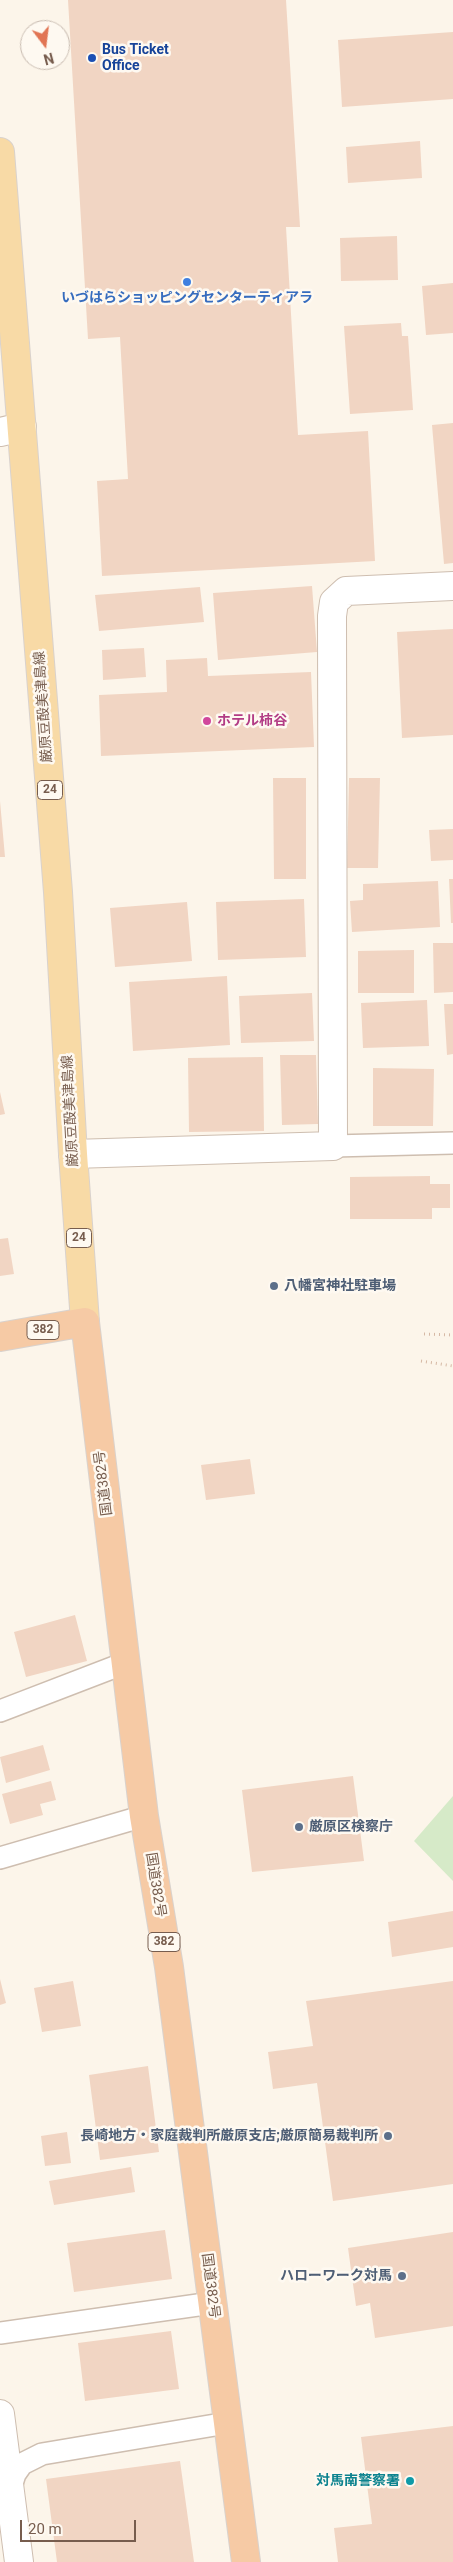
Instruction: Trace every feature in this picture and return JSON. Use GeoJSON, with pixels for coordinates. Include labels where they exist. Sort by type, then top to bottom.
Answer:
{"type":"FeatureCollection","features":[{"type":"Feature","properties":{"kind":"highway","name":"382"},"geometry":{"type":"LineString","coordinates":[[0,1337],[86,1322]]}},
{"type":"Feature","properties":{"kind":"highway","name":"国道382号"},"geometry":{"type":"LineString","coordinates":[[86,1322],[144,1816],[169,1967],[246,2562]]}},
{"type":"Feature","properties":{"kind":"main road","name":"厳原豆酘美津島線"},"geometry":{"type":"LineString","coordinates":[[0,152],[11,430],[58,892],[73,1154],[86,1322]]}},
{"type":"Feature","properties":{"kind":"street"},"geometry":{"type":"LineString","coordinates":[[73,1154],[333,1146],[332,616],[334,602],[346,591],[453,586]]}},
{"type":"Feature","properties":{"kind":"street"},"geometry":{"type":"LineString","coordinates":[[0,2414],[19,2562]]}},
{"type":"Feature","properties":{"kind":"lane"},"geometry":{"type":"LineString","coordinates":[[333,1146],[453,1143]]}},
{"type":"Feature","properties":{"kind":"lane"},"geometry":{"type":"LineString","coordinates":[[0,1711],[126,1663]]}},
{"type":"Feature","properties":{"kind":"lane"},"geometry":{"type":"LineString","coordinates":[[0,1858],[144,1816]]}},
{"type":"Feature","properties":{"kind":"lane"},"geometry":{"type":"LineString","coordinates":[[0,2333],[212,2303]]}},
{"type":"Feature","properties":{"kind":"lane"},"geometry":{"type":"LineString","coordinates":[[10,2488],[15,2474],[22,2464],[42,2454],[227,2423]]}},
{"type":"Feature","properties":{"kind":"path"},"geometry":{"type":"LineString","coordinates":[[424,1334],[453,1334]]}},
{"type":"Feature","properties":{"kind":"path"},"geometry":{"type":"LineString","coordinates":[[421,1361],[453,1366]]}},
{"type":"Feature","properties":{"kind":"green space"},"geometry":{"type":"Polygon","coordinates":[[[453,1796],[453,1881],[414,1841],[453,1796]]]}},
{"type":"Feature","properties":{"kind":"building","name":"いづはらショッピングセンターティアラ"},"geometry":{"type":"Polygon","coordinates":[[[68,0],[286,0],[300,227],[286,227],[298,435],[368,431],[375,561],[102,576],[97,481],[128,479],[120,337],[88,339],[68,0]]]}},
{"type":"Feature","properties":{"kind":"building"},"geometry":{"type":"Polygon","coordinates":[[[453,32],[453,99],[342,107],[338,40],[453,32]]]}},
{"type":"Feature","properties":{"kind":"building"},"geometry":{"type":"Polygon","coordinates":[[[420,141],[422,178],[348,183],[346,147],[420,141]]]}},
{"type":"Feature","properties":{"kind":"building"},"geometry":{"type":"Polygon","coordinates":[[[397,236],[398,280],[341,281],[340,238],[397,236]]]}},
{"type":"Feature","properties":{"kind":"building"},"geometry":{"type":"Polygon","coordinates":[[[453,283],[453,333],[426,335],[422,286],[453,283]]]}},
{"type":"Feature","properties":{"kind":"building"},"geometry":{"type":"Polygon","coordinates":[[[401,323],[402,336],[408,336],[413,410],[350,414],[344,326],[401,323]]]}},
{"type":"Feature","properties":{"kind":"building"},"geometry":{"type":"Polygon","coordinates":[[[453,423],[453,563],[444,564],[432,425],[453,423]]]}},
{"type":"Feature","properties":{"kind":"building"},"geometry":{"type":"Polygon","coordinates":[[[312,586],[317,652],[218,660],[213,593],[312,586]]]}},
{"type":"Feature","properties":{"kind":"building"},"geometry":{"type":"Polygon","coordinates":[[[200,587],[204,622],[99,631],[95,595],[200,587]]]}},
{"type":"Feature","properties":{"kind":"building"},"geometry":{"type":"Polygon","coordinates":[[[453,629],[453,735],[402,738],[397,632],[453,629]]]}},
{"type":"Feature","properties":{"kind":"building"},"geometry":{"type":"Polygon","coordinates":[[[144,648],[146,677],[103,680],[102,650],[144,648]]]}},
{"type":"Feature","properties":{"kind":"building","name":"ホテル柿谷"},"geometry":{"type":"Polygon","coordinates":[[[207,658],[208,676],[311,672],[314,747],[101,756],[99,695],[167,692],[166,660],[207,658]]]}},
{"type":"Feature","properties":{"kind":"building"},"geometry":{"type":"Polygon","coordinates":[[[273,778],[306,778],[306,879],[274,879],[273,778]]]}},
{"type":"Feature","properties":{"kind":"building"},"geometry":{"type":"Polygon","coordinates":[[[349,778],[380,778],[378,868],[347,868],[349,778]]]}},
{"type":"Feature","properties":{"kind":"building"},"geometry":{"type":"Polygon","coordinates":[[[0,801],[5,857],[0,857],[0,801]]]}},
{"type":"Feature","properties":{"kind":"building"},"geometry":{"type":"Polygon","coordinates":[[[453,829],[453,860],[431,861],[429,830],[453,829]]]}},
{"type":"Feature","properties":{"kind":"building"},"geometry":{"type":"Polygon","coordinates":[[[449,879],[453,879],[453,923],[451,923],[449,879]]]}},
{"type":"Feature","properties":{"kind":"building"},"geometry":{"type":"Polygon","coordinates":[[[438,881],[440,927],[352,932],[350,901],[363,900],[363,884],[438,881]]]}},
{"type":"Feature","properties":{"kind":"building"},"geometry":{"type":"Polygon","coordinates":[[[304,899],[306,957],[218,960],[216,902],[304,899]]]}},
{"type":"Feature","properties":{"kind":"building"},"geometry":{"type":"Polygon","coordinates":[[[187,902],[192,961],[115,967],[110,908],[187,902]]]}},
{"type":"Feature","properties":{"kind":"building"},"geometry":{"type":"Polygon","coordinates":[[[433,943],[453,943],[453,992],[434,993],[433,943]]]}},
{"type":"Feature","properties":{"kind":"building"},"geometry":{"type":"Polygon","coordinates":[[[414,950],[414,993],[358,993],[358,951],[414,950]]]}},
{"type":"Feature","properties":{"kind":"building"},"geometry":{"type":"Polygon","coordinates":[[[227,976],[230,1045],[133,1051],[129,982],[227,976]]]}},
{"type":"Feature","properties":{"kind":"building"},"geometry":{"type":"Polygon","coordinates":[[[312,993],[314,1041],[241,1043],[239,996],[312,993]]]}},
{"type":"Feature","properties":{"kind":"building"},"geometry":{"type":"Polygon","coordinates":[[[427,1000],[429,1046],[363,1048],[361,1003],[427,1000]]]}},
{"type":"Feature","properties":{"kind":"building"},"geometry":{"type":"Polygon","coordinates":[[[444,1004],[453,1004],[453,1054],[447,1055],[444,1004]]]}},
{"type":"Feature","properties":{"kind":"building"},"geometry":{"type":"Polygon","coordinates":[[[280,1055],[316,1055],[318,1124],[282,1125],[280,1055]]]}},
{"type":"Feature","properties":{"kind":"building"},"geometry":{"type":"Polygon","coordinates":[[[263,1057],[264,1131],[189,1132],[188,1058],[263,1057]]]}},
{"type":"Feature","properties":{"kind":"building"},"geometry":{"type":"Polygon","coordinates":[[[373,1068],[434,1069],[433,1126],[373,1126],[373,1068]]]}},
{"type":"Feature","properties":{"kind":"building"},"geometry":{"type":"Polygon","coordinates":[[[0,1092],[5,1114],[0,1115],[0,1092]]]}},
{"type":"Feature","properties":{"kind":"building"},"geometry":{"type":"Polygon","coordinates":[[[430,1176],[430,1184],[450,1184],[450,1208],[432,1208],[432,1219],[350,1219],[350,1177],[430,1176]]]}},
{"type":"Feature","properties":{"kind":"building"},"geometry":{"type":"Polygon","coordinates":[[[8,1238],[14,1274],[0,1276],[0,1239],[8,1238]]]}},
{"type":"Feature","properties":{"kind":"building"},"geometry":{"type":"Polygon","coordinates":[[[250,1459],[255,1494],[206,1500],[201,1465],[250,1459]]]}},
{"type":"Feature","properties":{"kind":"building"},"geometry":{"type":"Polygon","coordinates":[[[75,1615],[87,1661],[26,1677],[14,1632],[75,1615]]]}},
{"type":"Feature","properties":{"kind":"building"},"geometry":{"type":"Polygon","coordinates":[[[43,1745],[50,1770],[6,1783],[0,1757],[43,1745]]]}},
{"type":"Feature","properties":{"kind":"building"},"geometry":{"type":"Polygon","coordinates":[[[353,1776],[364,1861],[252,1872],[242,1790],[353,1776]]]}},
{"type":"Feature","properties":{"kind":"building"},"geometry":{"type":"Polygon","coordinates":[[[51,1781],[56,1800],[40,1804],[43,1815],[10,1824],[2,1794],[51,1781]]]}},
{"type":"Feature","properties":{"kind":"building"},"geometry":{"type":"Polygon","coordinates":[[[453,1911],[453,1947],[392,1957],[388,1922],[453,1911]]]}},
{"type":"Feature","properties":{"kind":"building"},"geometry":{"type":"Polygon","coordinates":[[[0,1979],[6,2003],[0,2005],[0,1979]]]}},
{"type":"Feature","properties":{"kind":"building"},"geometry":{"type":"Polygon","coordinates":[[[73,1981],[81,2026],[42,2032],[34,1988],[73,1981]]]}},
{"type":"Feature","properties":{"kind":"building","name":"長崎地方・家庭裁判所厳原支店;厳原簡易裁判所"},"geometry":{"type":"Polygon","coordinates":[[[453,1981],[453,2184],[333,2201],[317,2083],[273,2089],[268,2052],[313,2046],[306,2001],[453,1981]]]}},
{"type":"Feature","properties":{"kind":"building"},"geometry":{"type":"Polygon","coordinates":[[[148,2066],[159,2152],[100,2160],[89,2075],[148,2066]]]}},
{"type":"Feature","properties":{"kind":"building"},"geometry":{"type":"Polygon","coordinates":[[[67,2132],[71,2163],[45,2166],[41,2136],[67,2132]]]}},
{"type":"Feature","properties":{"kind":"building"},"geometry":{"type":"Polygon","coordinates":[[[131,2167],[135,2192],[54,2205],[49,2181],[131,2167]]]}},
{"type":"Feature","properties":{"kind":"building"},"geometry":{"type":"Polygon","coordinates":[[[165,2230],[172,2279],[74,2292],[67,2243],[165,2230]]]}},
{"type":"Feature","properties":{"kind":"building","name":"ハローワーク対馬"},"geometry":{"type":"Polygon","coordinates":[[[453,2232],[453,2326],[375,2338],[370,2303],[356,2306],[348,2248],[453,2232]]]}},
{"type":"Feature","properties":{"kind":"building"},"geometry":{"type":"Polygon","coordinates":[[[171,2331],[179,2389],[85,2401],[78,2343],[171,2331]]]}},
{"type":"Feature","properties":{"kind":"building","name":"対馬南警察署"},"geometry":{"type":"Polygon","coordinates":[[[453,2426],[453,2562],[338,2562],[334,2528],[372,2524],[361,2437],[453,2426]]]}},
{"type":"Feature","properties":{"kind":"building"},"geometry":{"type":"Polygon","coordinates":[[[180,2461],[194,2562],[57,2562],[46,2479],[180,2461]]]}},
{"type":"Feature","properties":{"kind":"place","name":"Bus Ticket Office"},"geometry":{"type":"Point","coordinates":[92,58]}},
{"type":"Feature","properties":{"kind":"place","name":"いづはらショッピングセンターティアラ"},"geometry":{"type":"Point","coordinates":[187,282]}},
{"type":"Feature","properties":{"kind":"place","name":"ホテル柿谷"},"geometry":{"type":"Point","coordinates":[207,721]}},
{"type":"Feature","properties":{"kind":"place","name":"八幡宮神社駐車場"},"geometry":{"type":"Point","coordinates":[274,1286]}},
{"type":"Feature","properties":{"kind":"place","name":"厳原区検察庁"},"geometry":{"type":"Point","coordinates":[299,1827]}},
{"type":"Feature","properties":{"kind":"place","name":"長崎地方・家庭裁判所厳原支店;厳原簡易裁判所"},"geometry":{"type":"Point","coordinates":[388,2136]}},
{"type":"Feature","properties":{"kind":"place","name":"ハローワーク対馬"},"geometry":{"type":"Point","coordinates":[402,2276]}},
{"type":"Feature","properties":{"kind":"place","name":"対馬南警察署"},"geometry":{"type":"Point","coordinates":[410,2481]}}]}
